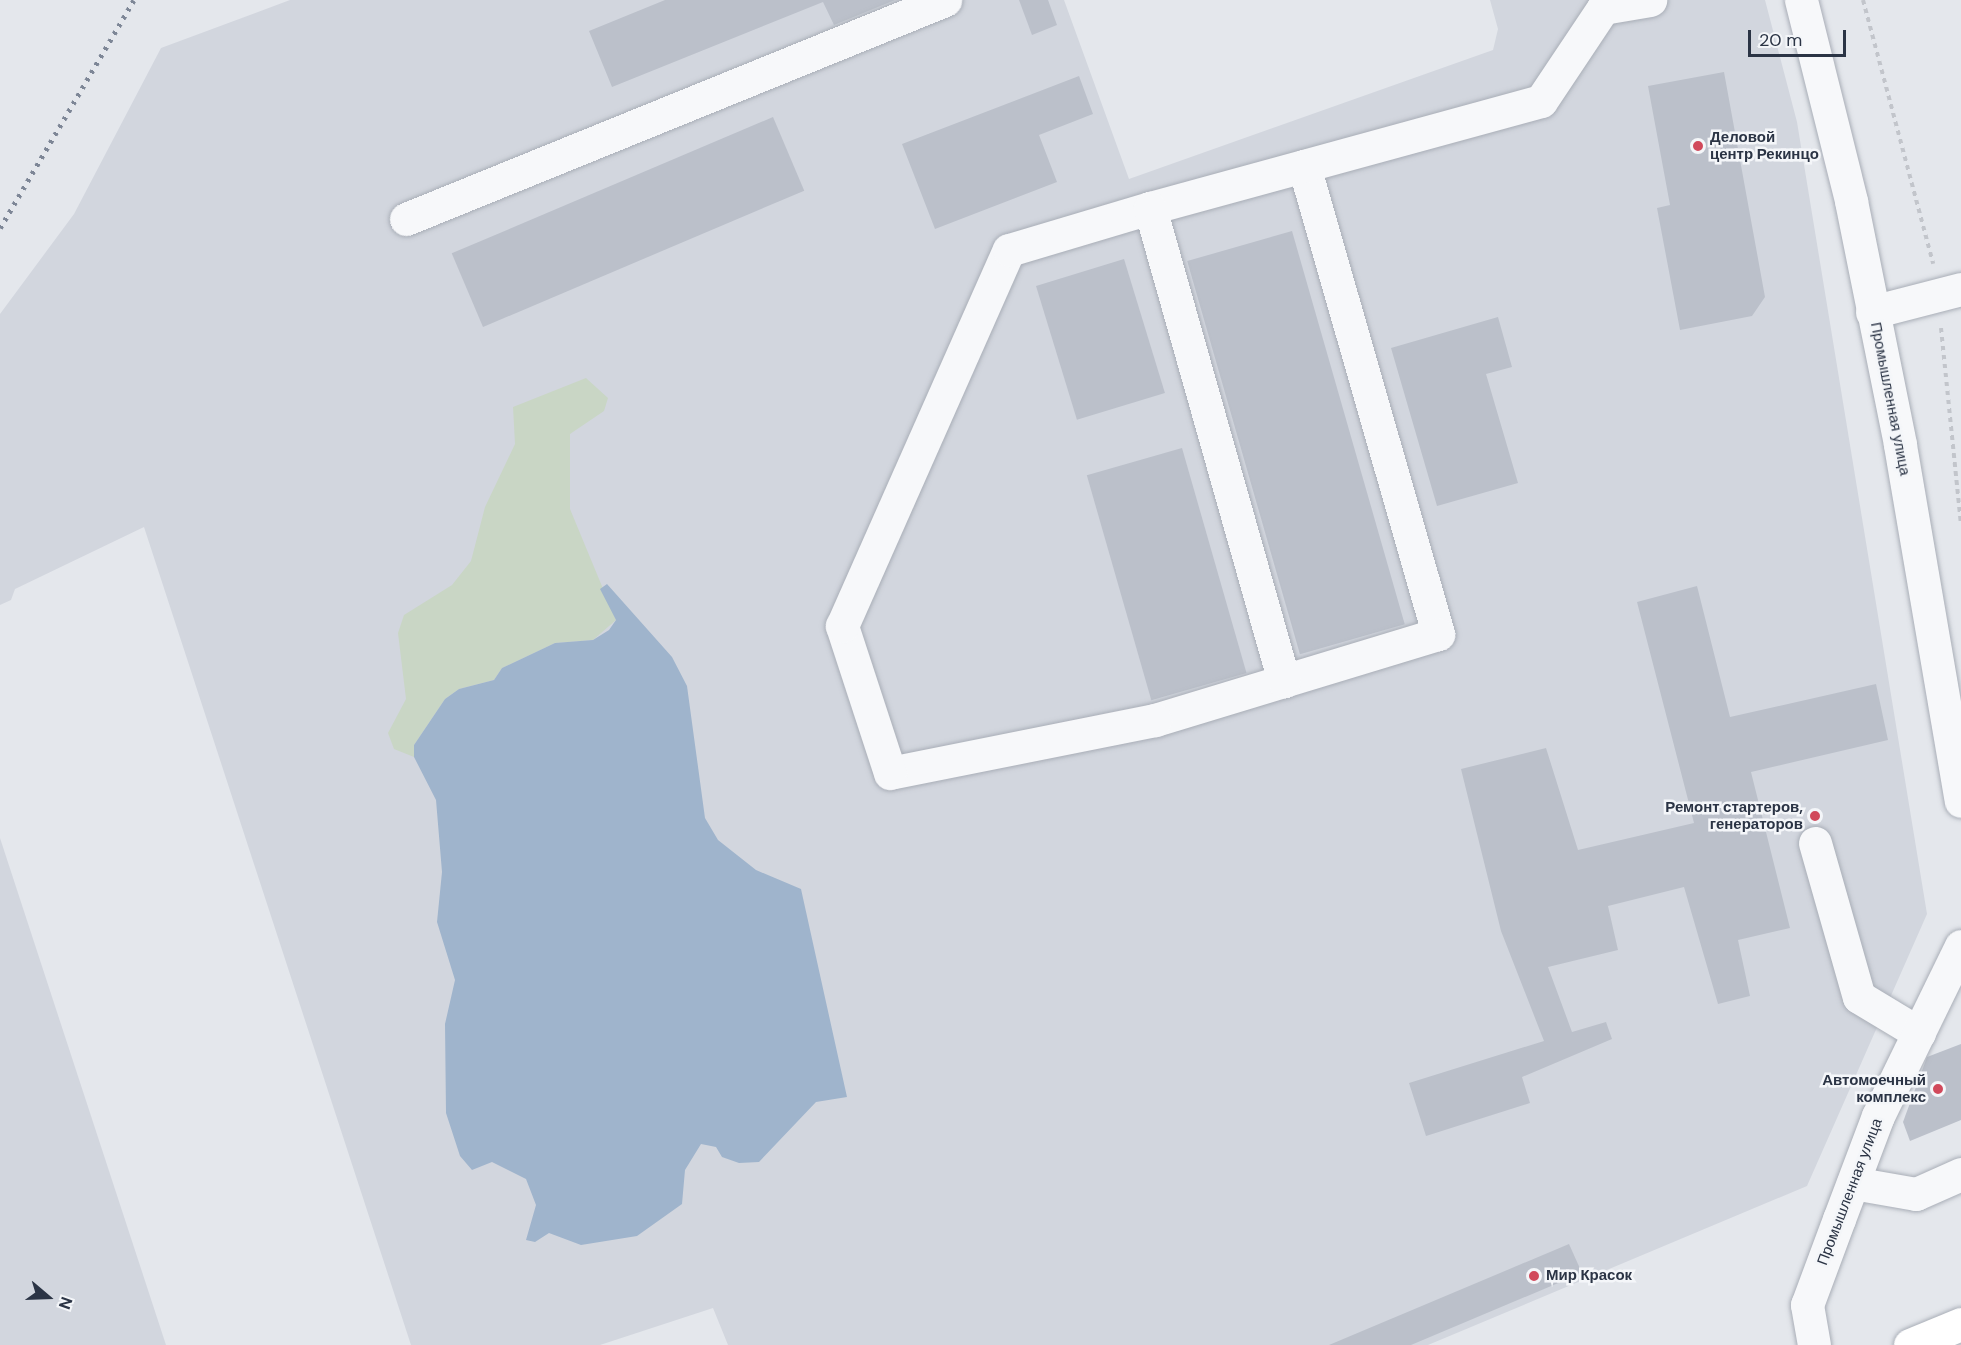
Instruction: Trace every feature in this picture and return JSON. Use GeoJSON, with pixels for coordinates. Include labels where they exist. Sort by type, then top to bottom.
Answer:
{"type":"FeatureCollection","features":[{"type":"Feature","properties":{"kind":"highway"},"geometry":{"type":"LineString","coordinates":[[1910,1345],[1961,1324]]}},
{"type":"Feature","properties":{"kind":"street"},"geometry":{"type":"LineString","coordinates":[[406,219],[945,0]]}},
{"type":"Feature","properties":{"kind":"street"},"geometry":{"type":"LineString","coordinates":[[1304,166],[1438,634],[1155,720],[890,773],[842,626],[1009,250],[1150,208],[1540,101],[1603,8],[1650,0]]}},
{"type":"Feature","properties":{"kind":"street","name":"Промышленная улица"},"geometry":{"type":"LineString","coordinates":[[1801,0],[1872,312],[1961,801]]}},
{"type":"Feature","properties":{"kind":"street"},"geometry":{"type":"LineString","coordinates":[[1150,208],[1284,681]]}},
{"type":"Feature","properties":{"kind":"street"},"geometry":{"type":"LineString","coordinates":[[1872,312],[1949,292]]}},
{"type":"Feature","properties":{"kind":"street"},"geometry":{"type":"LineString","coordinates":[[1815,843],[1859,997],[1919,1034]]}},
{"type":"Feature","properties":{"kind":"street","name":"Промышленная улица"},"geometry":{"type":"LineString","coordinates":[[1814,1345],[1808,1305],[1852,1183],[1961,946]]}},
{"type":"Feature","properties":{"kind":"street"},"geometry":{"type":"LineString","coordinates":[[1852,1183],[1916,1194],[1961,1174]]}},
{"type":"Feature","properties":{"kind":"path"},"geometry":{"type":"LineString","coordinates":[[1863,0],[1949,292],[1961,524]]}},
{"type":"Feature","properties":{"kind":"shaded area"},"geometry":{"type":"Polygon","coordinates":[[[290,0],[1064,0],[1129,179],[1493,50],[1498,29],[1490,0],[1765,0],[1797,122],[1927,914],[1807,1186],[1428,1345],[728,1345],[713,1308],[600,1345],[411,1345],[144,527],[15,589],[11,600],[0,605],[0,314],[74,214],[161,48],[290,0]]]}},
{"type":"Feature","properties":{"kind":"shaded area"},"geometry":{"type":"Polygon","coordinates":[[[0,838],[166,1345],[0,1345],[0,838]]]}},
{"type":"Feature","properties":{"kind":"green space"},"geometry":{"type":"Polygon","coordinates":[[[586,378],[608,398],[604,411],[570,434],[570,509],[616,620],[593,640],[555,643],[502,668],[494,680],[459,689],[445,699],[414,745],[414,757],[394,749],[388,733],[406,699],[398,633],[404,615],[452,585],[471,561],[485,507],[515,444],[513,407],[586,378]]]}},
{"type":"Feature","properties":{"kind":"water"},"geometry":{"type":"Polygon","coordinates":[[[607,584],[672,657],[687,686],[705,818],[718,840],[756,870],[801,889],[847,1097],[816,1102],[759,1162],[739,1163],[722,1157],[716,1147],[701,1144],[685,1170],[682,1204],[637,1236],[581,1245],[549,1233],[535,1242],[526,1240],[536,1205],[526,1179],[492,1162],[472,1170],[460,1156],[446,1113],[445,1024],[455,980],[437,922],[442,872],[436,800],[414,757],[414,745],[445,699],[459,689],[494,680],[502,668],[555,643],[593,640],[609,630],[616,620],[600,589],[607,584]]]}},
{"type":"Feature","properties":{"kind":"building"},"geometry":{"type":"Polygon","coordinates":[[[665,0],[895,0],[834,25],[823,2],[612,87],[589,31],[665,0]]]}},
{"type":"Feature","properties":{"kind":"building"},"geometry":{"type":"Polygon","coordinates":[[[1019,0],[1048,0],[1057,25],[1032,35],[1019,0]]]}},
{"type":"Feature","properties":{"kind":"building","name":"Деловой центр Рекинцо"},"geometry":{"type":"Polygon","coordinates":[[[1724,72],[1765,297],[1752,316],[1680,330],[1657,208],[1670,205],[1648,86],[1724,72]]]}},
{"type":"Feature","properties":{"kind":"building"},"geometry":{"type":"Polygon","coordinates":[[[1079,76],[1093,114],[1039,135],[1057,182],[935,229],[902,144],[1079,76]]]}},
{"type":"Feature","properties":{"kind":"building"},"geometry":{"type":"Polygon","coordinates":[[[773,117],[804,191],[483,327],[452,253],[773,117]]]}},
{"type":"Feature","properties":{"kind":"building"},"geometry":{"type":"Polygon","coordinates":[[[1292,231],[1405,624],[1300,654],[1187,261],[1292,231]]]}},
{"type":"Feature","properties":{"kind":"building"},"geometry":{"type":"Polygon","coordinates":[[[1124,259],[1165,393],[1077,420],[1036,286],[1124,259]]]}},
{"type":"Feature","properties":{"kind":"building"},"geometry":{"type":"Polygon","coordinates":[[[1498,317],[1512,367],[1486,374],[1518,483],[1437,506],[1391,348],[1498,317]]]}},
{"type":"Feature","properties":{"kind":"building"},"geometry":{"type":"Polygon","coordinates":[[[1182,448],[1246,673],[1151,700],[1087,475],[1182,448]]]}},
{"type":"Feature","properties":{"kind":"building"},"geometry":{"type":"Polygon","coordinates":[[[1697,586],[1730,717],[1876,684],[1888,740],[1751,772],[1790,928],[1738,940],[1750,996],[1718,1004],[1684,887],[1608,906],[1618,950],[1548,967],[1572,1032],[1606,1022],[1612,1039],[1522,1077],[1530,1103],[1426,1136],[1409,1083],[1544,1041],[1501,931],[1461,769],[1546,748],[1578,850],[1694,823],[1637,602],[1697,586]]]}},
{"type":"Feature","properties":{"kind":"building","name":"Автомоечный комплекс"},"geometry":{"type":"Polygon","coordinates":[[[1961,1044],[1961,1120],[1910,1141],[1903,1122],[1927,1057],[1961,1044]]]}},
{"type":"Feature","properties":{"kind":"building"},"geometry":{"type":"Polygon","coordinates":[[[1569,1244],[1582,1273],[1411,1345],[1329,1345],[1569,1244]]]}},
{"type":"Feature","properties":{"kind":"railway"},"geometry":{"type":"LineString","coordinates":[[0,228],[134,0]]}},
{"type":"Feature","properties":{"kind":"place","name":"Деловой центр Рекинцо"},"geometry":{"type":"Point","coordinates":[1698,146]}},
{"type":"Feature","properties":{"kind":"place","name":"Ремонт стартеров, генераторов"},"geometry":{"type":"Point","coordinates":[1815,816]}},
{"type":"Feature","properties":{"kind":"place","name":"Автомоечный комплекс"},"geometry":{"type":"Point","coordinates":[1938,1089]}},
{"type":"Feature","properties":{"kind":"place","name":"Мир Красок"},"geometry":{"type":"Point","coordinates":[1534,1276]}}]}
